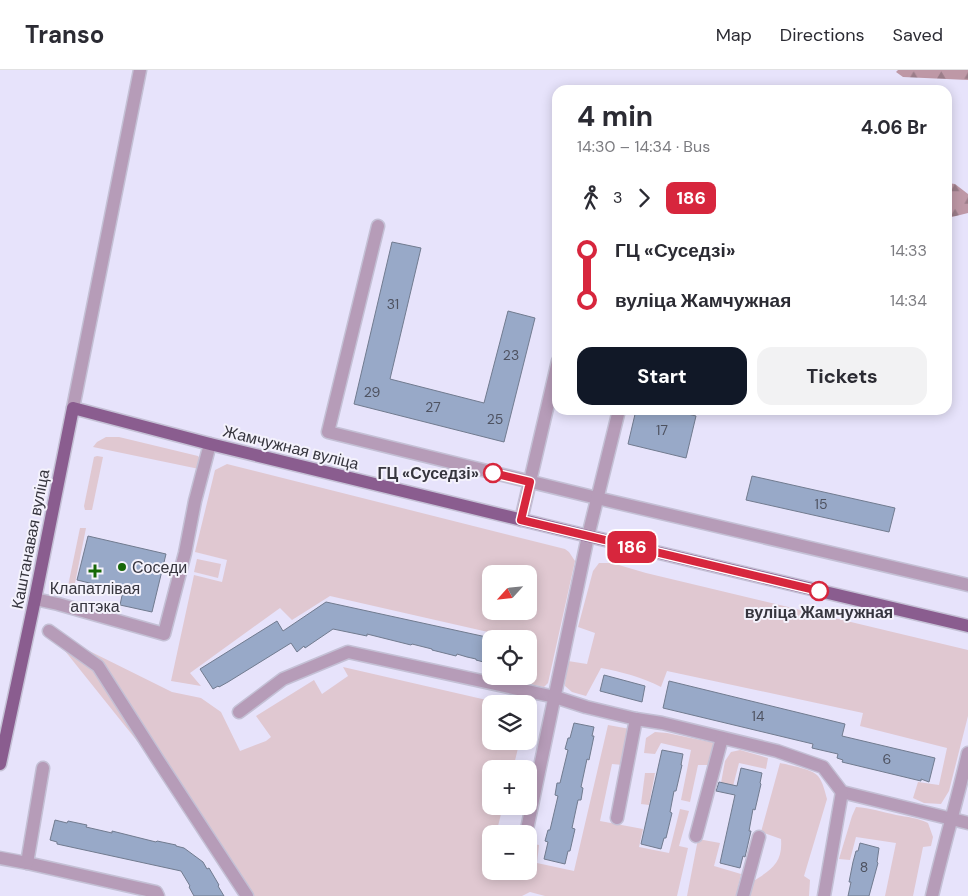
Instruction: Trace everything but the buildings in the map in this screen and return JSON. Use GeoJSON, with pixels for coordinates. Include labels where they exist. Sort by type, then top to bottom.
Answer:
{"type":"FeatureCollection","features":[{"type":"Feature","properties":{"kind":"main road","name":"Жамчужная вуліца"},"geometry":{"type":"LineString","coordinates":[[73,408],[210,444],[521,520],[968,626]]}},
{"type":"Feature","properties":{"kind":"main road","name":"Каштанавая вуліца"},"geometry":{"type":"LineString","coordinates":[[0,764],[73,408]]}},
{"type":"Feature","properties":{"kind":"street"},"geometry":{"type":"LineString","coordinates":[[73,408],[140,70]]}},
{"type":"Feature","properties":{"kind":"street"},"geometry":{"type":"LineString","coordinates":[[378,226],[328,432],[530,482],[968,585]]}},
{"type":"Feature","properties":{"kind":"street"},"geometry":{"type":"LineString","coordinates":[[521,520],[552,387]]}},
{"type":"Feature","properties":{"kind":"street"},"geometry":{"type":"LineString","coordinates":[[528,825],[588,536],[618,415]]}},
{"type":"Feature","properties":{"kind":"street"},"geometry":{"type":"LineString","coordinates":[[35,599],[164,634],[210,444]]}},
{"type":"Feature","properties":{"kind":"street"},"geometry":{"type":"LineString","coordinates":[[49,631],[98,666],[247,896]]}},
{"type":"Feature","properties":{"kind":"street"},"geometry":{"type":"LineString","coordinates":[[239,712],[283,679],[348,652],[555,698],[586,708],[662,723],[777,751],[823,767],[842,792],[968,823]]}},
{"type":"Feature","properties":{"kind":"street"},"geometry":{"type":"LineString","coordinates":[[617,818],[636,719]]}},
{"type":"Feature","properties":{"kind":"street"},"geometry":{"type":"LineString","coordinates":[[696,836],[722,738]]}},
{"type":"Feature","properties":{"kind":"street"},"geometry":{"type":"LineString","coordinates":[[932,896],[968,753]]}},
{"type":"Feature","properties":{"kind":"street"},"geometry":{"type":"LineString","coordinates":[[27,863],[43,768]]}},
{"type":"Feature","properties":{"kind":"street"},"geometry":{"type":"LineString","coordinates":[[824,896],[842,792]]}},
{"type":"Feature","properties":{"kind":"street"},"geometry":{"type":"LineString","coordinates":[[743,896],[759,837]]}},
{"type":"Feature","properties":{"kind":"street"},"geometry":{"type":"LineString","coordinates":[[0,858],[156,892],[158,896]]}},
{"type":"Feature","properties":{"kind":"shaded area"},"geometry":{"type":"Polygon","coordinates":[[[106,437],[119,437],[198,456],[204,470],[93,447],[97,442],[106,437]]]}},
{"type":"Feature","properties":{"kind":"shaded area"},"geometry":{"type":"Polygon","coordinates":[[[94,457],[103,457],[92,510],[85,510],[84,506],[94,457]]]}},
{"type":"Feature","properties":{"kind":"shaded area"},"geometry":{"type":"Polygon","coordinates":[[[227,464],[565,549],[575,561],[548,683],[544,687],[535,685],[537,685],[537,630],[482,631],[330,596],[292,620],[280,608],[190,673],[201,686],[171,681],[194,575],[222,582],[227,560],[195,552],[215,470],[227,464]]]}},
{"type":"Feature","properties":{"kind":"shaded area"},"geometry":{"type":"Polygon","coordinates":[[[80,528],[86,528],[75,583],[68,586],[80,528]]]}},
{"type":"Feature","properties":{"kind":"shaded area"},"geometry":{"type":"Polygon","coordinates":[[[197,559],[221,564],[218,578],[194,572],[197,559]]]}},
{"type":"Feature","properties":{"kind":"shaded area"},"geometry":{"type":"Polygon","coordinates":[[[599,563],[612,563],[646,573],[968,650],[968,716],[949,791],[941,804],[924,803],[913,798],[918,782],[939,785],[947,748],[860,726],[863,713],[667,671],[661,687],[632,675],[601,668],[586,696],[572,692],[565,686],[566,669],[568,661],[587,664],[595,633],[578,627],[593,571],[599,563]]]}},
{"type":"Feature","properties":{"kind":"shaded area"},"geometry":{"type":"Polygon","coordinates":[[[49,631],[172,692],[201,698],[221,712],[240,751],[266,741],[271,737],[256,716],[314,680],[322,694],[348,676],[343,667],[482,699],[482,750],[518,750],[515,760],[482,760],[482,815],[501,815],[498,825],[482,825],[482,880],[537,880],[537,863],[574,871],[608,725],[630,729],[623,765],[612,764],[600,821],[643,829],[639,847],[669,853],[680,809],[689,811],[679,846],[688,848],[677,896],[545,896],[530,892],[522,896],[251,896],[206,827],[49,631]]]}},
{"type":"Feature","properties":{"kind":"shaded area"},"geometry":{"type":"Polygon","coordinates":[[[655,732],[715,743],[710,765],[698,765],[690,802],[681,800],[691,750],[661,743],[655,754],[644,753],[646,738],[655,732]]]}},
{"type":"Feature","properties":{"kind":"shaded area"},"geometry":{"type":"Polygon","coordinates":[[[740,750],[768,758],[766,769],[739,763],[733,786],[721,783],[725,761],[731,752],[740,750]]]}},
{"type":"Feature","properties":{"kind":"shaded area"},"geometry":{"type":"Polygon","coordinates":[[[780,763],[811,771],[818,776],[824,787],[827,799],[804,876],[810,880],[809,896],[749,896],[752,882],[765,874],[774,865],[780,854],[781,839],[761,832],[780,763]]]}},
{"type":"Feature","properties":{"kind":"shaded area"},"geometry":{"type":"Polygon","coordinates":[[[645,773],[655,773],[649,805],[641,804],[645,773]]]}},
{"type":"Feature","properties":{"kind":"shaded area"},"geometry":{"type":"Polygon","coordinates":[[[856,807],[913,818],[928,823],[933,837],[931,846],[923,847],[913,896],[885,896],[896,843],[856,837],[850,860],[839,859],[856,807]]]}},
{"type":"Feature","properties":{"kind":"shaded area"},"geometry":{"type":"Polygon","coordinates":[[[698,839],[720,843],[714,866],[741,874],[736,896],[687,896],[698,839]]]}},
{"type":"Feature","properties":{"kind":"shaded area"},"geometry":{"type":"Polygon","coordinates":[[[537,845],[539,845],[537,863],[537,845]]]}},
{"type":"Feature","properties":{"kind":"green space"},"geometry":{"type":"Polygon","coordinates":[[[898,70],[968,70],[968,80],[903,77],[896,72],[898,70]]]}},
{"type":"Feature","properties":{"kind":"green space"},"geometry":{"type":"Polygon","coordinates":[[[952,184],[968,194],[968,213],[952,217],[952,184]]]}},
{"type":"Feature","properties":{"kind":"bus line","name":"186"},"geometry":{"type":"LineString","coordinates":[[493,473],[530,482],[521,520],[819,591]]}},
{"type":"Feature","properties":{"kind":"place","name":"ГЦ «Суседзі»"},"geometry":{"type":"Point","coordinates":[493,473]}},
{"type":"Feature","properties":{"kind":"place","name":"Соседи"},"geometry":{"type":"Point","coordinates":[122,567]}},
{"type":"Feature","properties":{"kind":"place","name":"Клапатлівая аптэка"},"geometry":{"type":"Point","coordinates":[95,571]}},
{"type":"Feature","properties":{"kind":"place","name":"вуліца Жамчужная"},"geometry":{"type":"Point","coordinates":[819,591]}}]}
